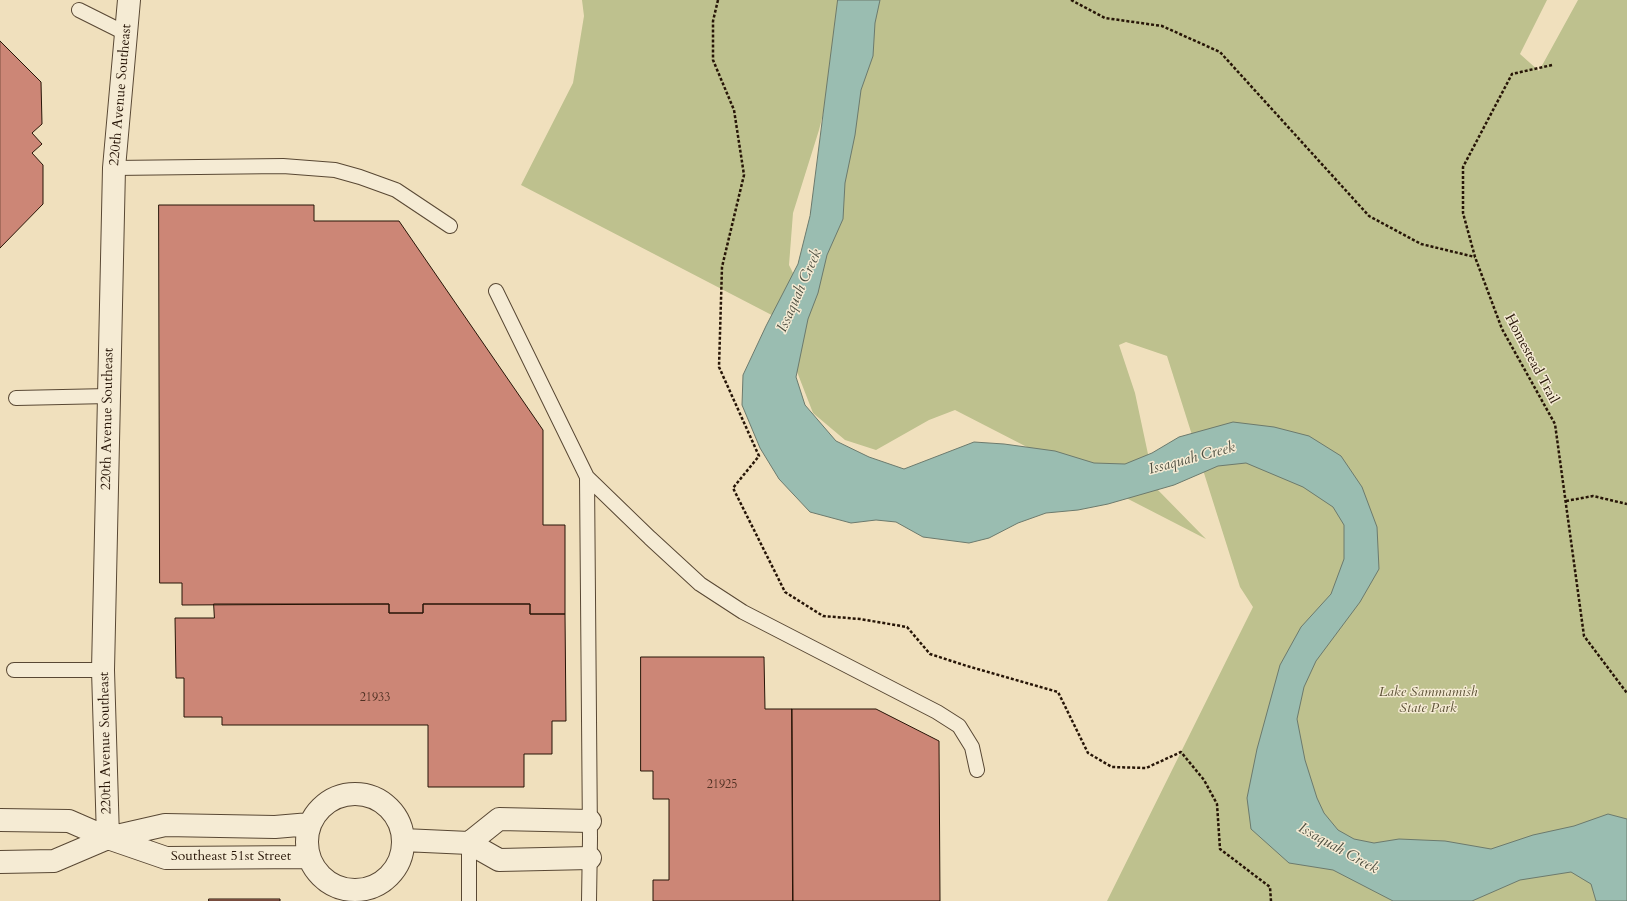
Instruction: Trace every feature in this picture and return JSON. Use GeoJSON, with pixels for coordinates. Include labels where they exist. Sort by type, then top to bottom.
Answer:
{"type":"FeatureCollection","features":[{"type":"Feature","properties":{"kind":"street","name":"220th Avenue Southeast"},"geometry":{"type":"LineString","coordinates":[[108,838],[103,670],[114,168],[129,0]]}},
{"type":"Feature","properties":{"kind":"street","name":"Southeast 51st Street"},"geometry":{"type":"LineString","coordinates":[[347,795],[363,795],[378,801],[390,810],[399,824],[402,840],[401,855],[395,868],[385,880],[371,888],[356,890],[341,888],[328,882],[316,871],[307,846],[307,835],[310,824],[319,810],[332,800],[347,795]]}},
{"type":"Feature","properties":{"kind":"street"},"geometry":{"type":"LineString","coordinates":[[469,843],[499,819],[590,821]]}},
{"type":"Feature","properties":{"kind":"street","name":"Southeast 51st Street"},"geometry":{"type":"LineString","coordinates":[[0,820],[69,821],[108,838],[166,858],[310,857]]}},
{"type":"Feature","properties":{"kind":"street"},"geometry":{"type":"LineString","coordinates":[[0,862],[54,861],[108,838],[165,825],[275,827],[310,824]]}},
{"type":"Feature","properties":{"kind":"street"},"geometry":{"type":"LineString","coordinates":[[402,840],[469,843],[499,860],[590,858]]}},
{"type":"Feature","properties":{"kind":"lane"},"geometry":{"type":"LineString","coordinates":[[80,10],[127,34]]}},
{"type":"Feature","properties":{"kind":"lane"},"geometry":{"type":"LineString","coordinates":[[114,168],[283,166],[335,170],[396,190],[450,226]]}},
{"type":"Feature","properties":{"kind":"lane"},"geometry":{"type":"LineString","coordinates":[[496,291],[587,477],[700,584],[743,612],[937,712],[959,726],[972,747],[977,770]]}},
{"type":"Feature","properties":{"kind":"lane"},"geometry":{"type":"LineString","coordinates":[[16,398],[109,396]]}},
{"type":"Feature","properties":{"kind":"lane"},"geometry":{"type":"LineString","coordinates":[[587,477],[590,821],[589,901]]}},
{"type":"Feature","properties":{"kind":"lane"},"geometry":{"type":"LineString","coordinates":[[14,670],[103,670]]}},
{"type":"Feature","properties":{"kind":"lane"},"geometry":{"type":"LineString","coordinates":[[469,843],[469,901]]}},
{"type":"Feature","properties":{"kind":"path"},"geometry":{"type":"LineString","coordinates":[[718,0],[713,21],[713,60],[734,110],[744,175],[722,267],[719,367],[759,456],[733,488],[784,592],[823,616],[860,619],[908,627],[930,654],[1058,692],[1088,753],[1112,767],[1146,768],[1181,752],[1204,780],[1217,804],[1220,849],[1270,887],[1271,901]]}},
{"type":"Feature","properties":{"kind":"path"},"geometry":{"type":"LineString","coordinates":[[1071,0],[1105,18],[1162,26],[1220,52],[1369,216],[1421,244],[1475,257]]}},
{"type":"Feature","properties":{"kind":"path","name":"Homestead Trail"},"geometry":{"type":"LineString","coordinates":[[1552,65],[1512,74],[1463,167],[1463,213],[1475,257],[1502,329],[1555,424],[1584,636],[1627,693]]}},
{"type":"Feature","properties":{"kind":"path"},"geometry":{"type":"LineString","coordinates":[[1566,501],[1592,496],[1627,504]]}},
{"type":"Feature","properties":{"kind":"green space","name":"Lake Sammamish State Park"},"geometry":{"type":"Polygon","coordinates":[[[582,0],[1547,0],[1520,54],[1539,71],[1578,0],[1627,0],[1627,901],[1107,901],[1253,607],[1240,587],[1167,356],[1126,342],[1119,345],[1135,393],[1155,487],[1206,539],[955,410],[929,420],[876,450],[845,440],[813,413],[794,364],[789,324],[521,185],[573,83],[584,16],[582,0]],[[832,79],[819,130],[793,213],[789,265],[798,283],[835,127],[832,79]]]}},
{"type":"Feature","properties":{"kind":"water","name":"Issaquah Creek"},"geometry":{"type":"Polygon","coordinates":[[[838,0],[880,0],[875,23],[873,56],[861,90],[855,135],[845,183],[843,219],[827,255],[818,293],[808,319],[796,377],[805,405],[836,441],[869,457],[904,469],[974,442],[1004,444],[1055,451],[1094,463],[1125,464],[1152,453],[1179,437],[1233,422],[1274,427],[1309,436],[1341,456],[1362,487],[1377,527],[1379,569],[1360,602],[1316,661],[1304,687],[1297,719],[1305,760],[1317,798],[1324,813],[1338,830],[1354,839],[1374,843],[1399,839],[1445,841],[1491,849],[1533,835],[1574,826],[1608,814],[1627,819],[1627,901],[1596,901],[1591,884],[1571,872],[1520,880],[1472,901],[1393,901],[1333,870],[1289,863],[1251,829],[1247,798],[1257,749],[1280,665],[1301,627],[1331,594],[1344,559],[1344,525],[1333,507],[1303,487],[1246,463],[1218,466],[1174,485],[1108,504],[1078,510],[1046,513],[1018,523],[989,538],[969,543],[923,537],[896,522],[876,520],[851,523],[810,512],[779,479],[760,448],[742,405],[743,375],[798,264],[810,216],[838,0]]]}},
{"type":"Feature","properties":{"kind":"building"},"geometry":{"type":"Polygon","coordinates":[[[0,41],[41,82],[42,124],[32,133],[42,144],[32,153],[43,165],[43,204],[0,248],[0,41]]]}},
{"type":"Feature","properties":{"kind":"building"},"geometry":{"type":"Polygon","coordinates":[[[159,205],[314,205],[314,221],[399,221],[543,430],[543,525],[565,525],[565,614],[530,614],[530,604],[423,604],[423,613],[389,613],[389,604],[182,605],[182,583],[160,583],[159,205]]]}},
{"type":"Feature","properties":{"kind":"building"},"geometry":{"type":"Polygon","coordinates":[[[214,604],[389,604],[389,613],[423,613],[423,604],[530,604],[530,614],[565,614],[566,721],[552,721],[552,754],[524,754],[524,787],[428,787],[428,725],[222,725],[222,717],[184,717],[184,678],[176,678],[175,618],[214,618],[214,604]]]}},
{"type":"Feature","properties":{"kind":"building"},"geometry":{"type":"Polygon","coordinates":[[[641,657],[764,657],[765,709],[792,709],[793,901],[653,901],[653,880],[669,880],[669,799],[653,799],[653,771],[641,771],[641,657]]]}},
{"type":"Feature","properties":{"kind":"building"},"geometry":{"type":"Polygon","coordinates":[[[792,709],[876,709],[939,741],[940,901],[793,901],[792,709]]]}},
{"type":"Feature","properties":{"kind":"building"},"geometry":{"type":"Polygon","coordinates":[[[209,899],[280,899],[280,901],[209,901],[209,899]]]}}]}
